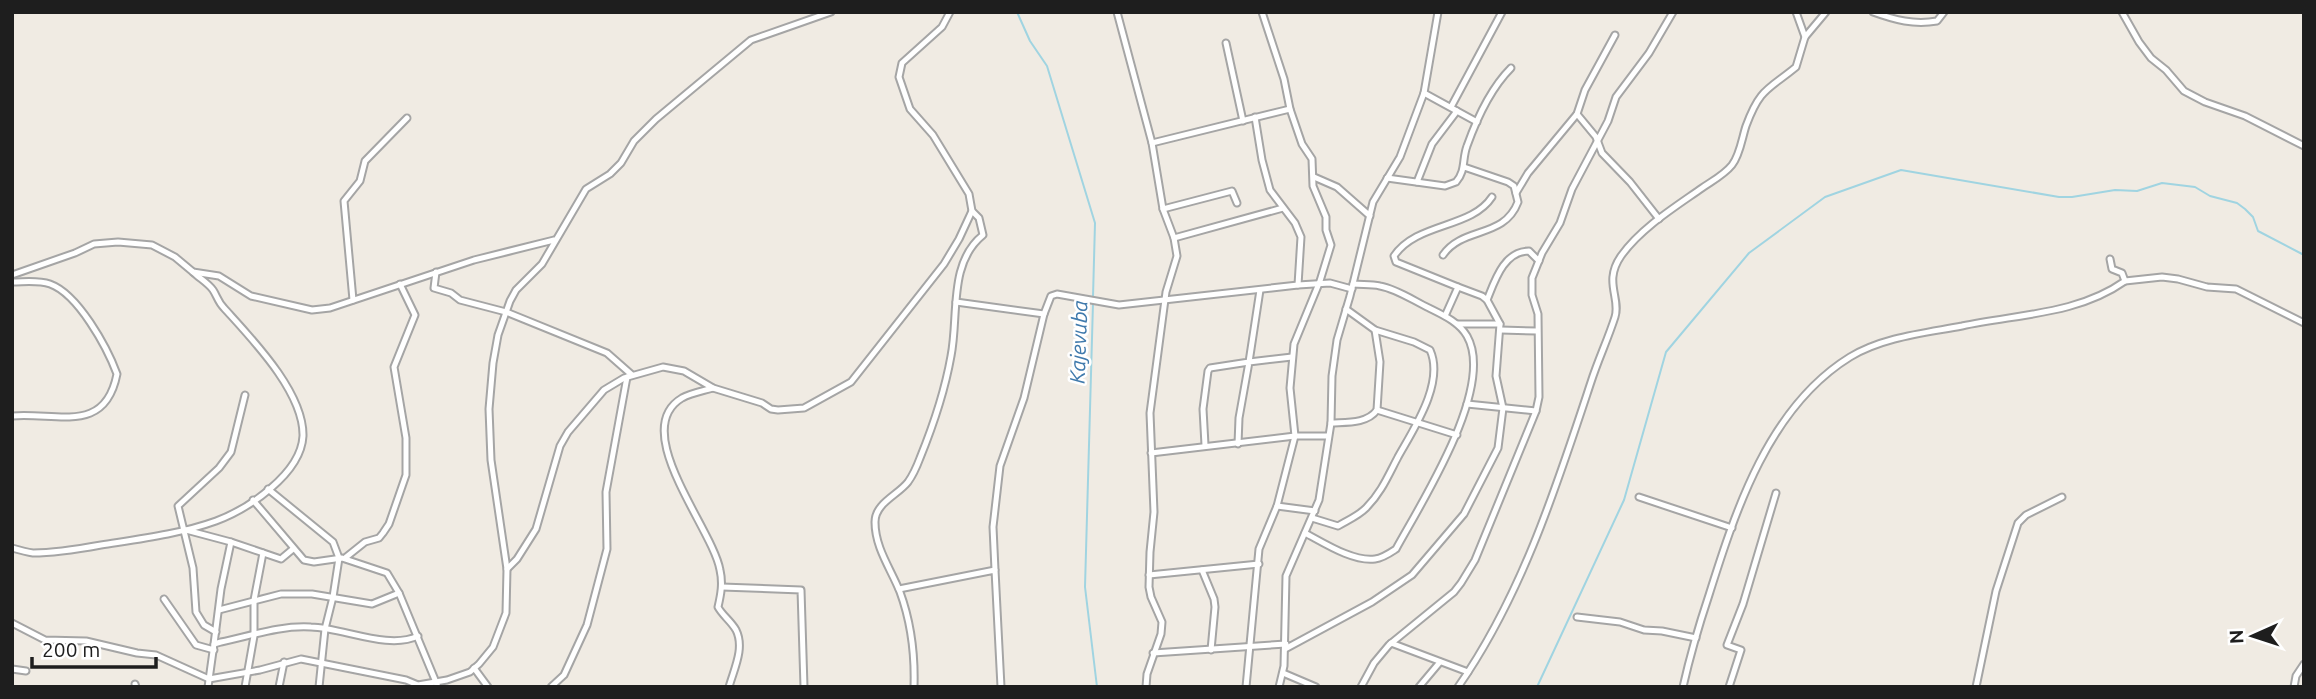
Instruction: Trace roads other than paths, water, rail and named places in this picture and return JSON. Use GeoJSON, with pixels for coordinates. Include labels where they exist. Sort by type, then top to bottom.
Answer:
{"type":"FeatureCollection","features":[{"type":"Feature","properties":{"kind":"street"},"geometry":{"type":"LineString","coordinates":[[12,623],[45,640],[86,642],[156,655],[209,679],[247,673],[301,659],[406,680],[418,686],[437,684],[474,668],[493,647],[503,625],[508,602],[507,569],[489,437],[493,362],[501,322],[516,290],[542,264],[586,189],[610,174],[621,163],[634,141],[656,118],[760,36],[831,12]]}},
{"type":"Feature","properties":{"kind":"street"},"geometry":{"type":"LineString","coordinates":[[507,569],[517,559],[536,529],[560,446],[568,432],[604,390],[629,376],[667,367],[684,371],[713,388],[778,410],[804,408],[850,382],[944,264],[972,211],[969,194],[933,135],[910,109],[899,77],[902,63],[942,27],[950,12]]}},
{"type":"Feature","properties":{"kind":"street"},"geometry":{"type":"LineString","coordinates":[[1117,12],[1152,144],[1163,209],[1174,238],[1176,263],[1167,285],[1150,413],[1154,512],[1149,575],[1151,597],[1162,622],[1146,687]]}},
{"type":"Feature","properties":{"kind":"street"},"geometry":{"type":"LineString","coordinates":[[1246,687],[1259,550],[1277,506],[1295,436],[1290,388],[1292,357],[1296,339],[1319,285],[1331,245],[1326,230],[1326,217],[1315,195],[1312,159],[1302,144],[1290,109],[1284,79],[1262,12]]}},
{"type":"Feature","properties":{"kind":"street"},"geometry":{"type":"LineString","coordinates":[[1279,687],[1286,646],[1286,576],[1315,511],[1322,485],[1331,423],[1334,360],[1340,326],[1376,196],[1400,157],[1424,93],[1438,12]]}},
{"type":"Feature","properties":{"kind":"street"},"geometry":{"type":"LineString","coordinates":[[1451,107],[1502,12]]}},
{"type":"Feature","properties":{"kind":"street"},"geometry":{"type":"LineString","coordinates":[[1361,687],[1374,663],[1391,643],[1454,592],[1475,560],[1536,411],[1539,397],[1538,314],[1531,284],[1539,261],[1560,223],[1572,189],[1597,142],[1616,97],[1640,66],[1673,12]]}},
{"type":"Feature","properties":{"kind":"street"},"geometry":{"type":"LineString","coordinates":[[1796,12],[1805,37]]}},
{"type":"Feature","properties":{"kind":"street"},"geometry":{"type":"LineString","coordinates":[[1458,687],[1483,650],[1514,591],[1550,504],[1616,313],[1612,285],[1617,262],[1659,219],[1722,175],[1733,164],[1756,103],[1772,84],[1797,67],[1805,37],[1826,12]]}},
{"type":"Feature","properties":{"kind":"street"},"geometry":{"type":"LineString","coordinates":[[1873,12],[1904,22],[1917,23],[1937,21],[1944,12]]}},
{"type":"Feature","properties":{"kind":"street"},"geometry":{"type":"LineString","coordinates":[[2122,12],[2138,42],[2185,91],[2304,146]]}},
{"type":"Feature","properties":{"kind":"street"},"geometry":{"type":"LineString","coordinates":[[1516,193],[1528,173],[1577,114],[1585,90],[1615,35]]}},
{"type":"Feature","properties":{"kind":"street"},"geometry":{"type":"LineString","coordinates":[[1226,44],[1243,121]]}},
{"type":"Feature","properties":{"kind":"street"},"geometry":{"type":"LineString","coordinates":[[1387,178],[1451,185],[1459,179],[1464,167],[1466,147],[1477,122],[1492,92],[1511,68]]}},
{"type":"Feature","properties":{"kind":"street"},"geometry":{"type":"LineString","coordinates":[[1424,93],[1477,122]]}},
{"type":"Feature","properties":{"kind":"street"},"geometry":{"type":"LineString","coordinates":[[1152,144],[1290,109]]}},
{"type":"Feature","properties":{"kind":"street"},"geometry":{"type":"LineString","coordinates":[[1417,182],[1432,144],[1457,111]]}},
{"type":"Feature","properties":{"kind":"street"},"geometry":{"type":"LineString","coordinates":[[1577,114],[1596,137],[1602,153],[1630,182],[1659,219]]}},
{"type":"Feature","properties":{"kind":"street"},"geometry":{"type":"LineString","coordinates":[[1255,117],[1270,190],[1295,223],[1301,237],[1298,285]]}},
{"type":"Feature","properties":{"kind":"street"},"geometry":{"type":"LineString","coordinates":[[353,300],[344,201],[360,181],[365,161],[407,118]]}},
{"type":"Feature","properties":{"kind":"street"},"geometry":{"type":"LineString","coordinates":[[1443,255],[1456,242],[1499,226],[1509,219],[1518,202],[1514,187],[1508,182],[1464,167]]}},
{"type":"Feature","properties":{"kind":"street"},"geometry":{"type":"LineString","coordinates":[[1314,177],[1337,187],[1370,216]]}},
{"type":"Feature","properties":{"kind":"street"},"geometry":{"type":"LineString","coordinates":[[1163,209],[1232,191],[1237,204]]}},
{"type":"Feature","properties":{"kind":"street"},"geometry":{"type":"LineString","coordinates":[[1153,653],[1286,646],[1404,582],[1429,557],[1464,514],[1498,448],[1503,408],[1496,366],[1500,327],[1487,300],[1482,296],[1400,264],[1394,260],[1394,256],[1414,237],[1474,213],[1487,205],[1492,197]]}},
{"type":"Feature","properties":{"kind":"street"},"geometry":{"type":"LineString","coordinates":[[1174,238],[1283,208]]}},
{"type":"Feature","properties":{"kind":"street"},"geometry":{"type":"LineString","coordinates":[[914,687],[913,653],[907,615],[879,544],[876,515],[879,508],[912,477],[924,447],[952,353],[962,266],[974,242],[983,235],[979,218],[972,211]]}},
{"type":"Feature","properties":{"kind":"street"},"geometry":{"type":"LineString","coordinates":[[194,272],[219,276],[251,296],[313,310],[330,308],[509,250],[554,240]]}},
{"type":"Feature","properties":{"kind":"street"},"geometry":{"type":"LineString","coordinates":[[12,275],[106,242],[154,246],[175,257],[210,286],[223,307],[272,363],[300,414],[303,438],[300,451],[280,481],[216,521],[68,550],[30,553],[12,548]]}},
{"type":"Feature","properties":{"kind":"street"},"geometry":{"type":"LineString","coordinates":[[1487,300],[1499,272],[1514,254],[1529,251],[1539,261]]}},
{"type":"Feature","properties":{"kind":"street"},"geometry":{"type":"LineString","coordinates":[[2110,259],[2112,269],[2122,274],[2125,281]]}},
{"type":"Feature","properties":{"kind":"street"},"geometry":{"type":"LineString","coordinates":[[436,272],[436,290],[451,293],[460,300],[506,312],[607,353],[629,376]]}},
{"type":"Feature","properties":{"kind":"street"},"geometry":{"type":"LineString","coordinates":[[1682,687],[1732,527],[1763,455],[1777,431],[1808,393],[1851,356],[1879,344],[1904,338],[2070,307],[2125,281],[2162,277],[2207,287],[2236,289],[2304,323]]}},
{"type":"Feature","properties":{"kind":"street"},"geometry":{"type":"LineString","coordinates":[[12,282],[36,281],[58,287],[88,320],[117,374],[111,397],[94,413],[58,418],[35,414],[12,416]]}},
{"type":"Feature","properties":{"kind":"street"},"geometry":{"type":"LineString","coordinates":[[1001,687],[993,527],[1000,466],[1024,398],[1044,314],[1053,294],[1119,305],[1298,285],[1330,283],[1352,287],[1379,286],[1457,324],[1466,334],[1473,349],[1472,383],[1467,404],[1457,435],[1396,549],[1375,559],[1357,557],[1305,533]]}},
{"type":"Feature","properties":{"kind":"street"},"geometry":{"type":"LineString","coordinates":[[319,687],[325,629],[342,558],[365,542],[383,534],[389,524],[405,475],[406,438],[394,367],[415,315],[400,284]]}},
{"type":"Feature","properties":{"kind":"street"},"geometry":{"type":"LineString","coordinates":[[1445,316],[1458,287]]}},
{"type":"Feature","properties":{"kind":"street"},"geometry":{"type":"LineString","coordinates":[[1238,444],[1239,418],[1261,290]]}},
{"type":"Feature","properties":{"kind":"street"},"geometry":{"type":"LineString","coordinates":[[956,302],[1044,314]]}},
{"type":"Feature","properties":{"kind":"street"},"geometry":{"type":"LineString","coordinates":[[1312,518],[1338,526],[1358,515],[1379,493],[1430,396],[1433,366],[1430,350],[1375,330],[1346,309]]}},
{"type":"Feature","properties":{"kind":"street"},"geometry":{"type":"LineString","coordinates":[[1457,324],[1537,331]]}},
{"type":"Feature","properties":{"kind":"street"},"geometry":{"type":"LineString","coordinates":[[1331,423],[1362,420],[1373,416],[1377,410],[1380,362],[1375,330]]}},
{"type":"Feature","properties":{"kind":"street"},"geometry":{"type":"LineString","coordinates":[[1206,445],[1203,409],[1209,369],[1292,357]]}},
{"type":"Feature","properties":{"kind":"street"},"geometry":{"type":"LineString","coordinates":[[551,687],[564,675],[587,625],[607,549],[606,492],[629,376]]}},
{"type":"Feature","properties":{"kind":"street"},"geometry":{"type":"LineString","coordinates":[[713,388],[689,395],[675,404],[668,415],[664,439],[673,471],[713,546],[722,587],[718,607],[736,630],[737,661],[729,687]]}},
{"type":"Feature","properties":{"kind":"street"},"geometry":{"type":"LineString","coordinates":[[216,632],[204,625],[196,612],[193,568],[178,506],[219,468],[231,452],[245,395]]}},
{"type":"Feature","properties":{"kind":"street"},"geometry":{"type":"LineString","coordinates":[[1467,404],[1536,411]]}},
{"type":"Feature","properties":{"kind":"street"},"geometry":{"type":"LineString","coordinates":[[1377,410],[1457,435]]}},
{"type":"Feature","properties":{"kind":"street"},"geometry":{"type":"LineString","coordinates":[[1151,453],[1295,436],[1328,436]]}},
{"type":"Feature","properties":{"kind":"street"},"geometry":{"type":"LineString","coordinates":[[268,489],[333,542],[342,558]]}},
{"type":"Feature","properties":{"kind":"street"},"geometry":{"type":"LineString","coordinates":[[1729,687],[1741,650],[1727,645],[1743,604],[1776,493]]}},
{"type":"Feature","properties":{"kind":"street"},"geometry":{"type":"LineString","coordinates":[[1639,497],[1732,527]]}},
{"type":"Feature","properties":{"kind":"street"},"geometry":{"type":"LineString","coordinates":[[1976,687],[1996,591],[2018,523],[2062,497]]}},
{"type":"Feature","properties":{"kind":"street"},"geometry":{"type":"LineString","coordinates":[[253,500],[293,549],[308,562],[342,558],[387,573],[399,593],[437,684]]}},
{"type":"Feature","properties":{"kind":"street"},"geometry":{"type":"LineString","coordinates":[[1277,506],[1315,511]]}},
{"type":"Feature","properties":{"kind":"street"},"geometry":{"type":"LineString","coordinates":[[185,529],[281,559],[293,549]]}},
{"type":"Feature","properties":{"kind":"street"},"geometry":{"type":"LineString","coordinates":[[208,687],[231,542]]}},
{"type":"Feature","properties":{"kind":"street"},"geometry":{"type":"LineString","coordinates":[[244,687],[254,636],[254,600],[263,553]]}},
{"type":"Feature","properties":{"kind":"street"},"geometry":{"type":"LineString","coordinates":[[1149,575],[1259,564]]}},
{"type":"Feature","properties":{"kind":"street"},"geometry":{"type":"LineString","coordinates":[[899,590],[995,570]]}},
{"type":"Feature","properties":{"kind":"street"},"geometry":{"type":"LineString","coordinates":[[1202,570],[1214,599],[1211,650]]}},
{"type":"Feature","properties":{"kind":"street"},"geometry":{"type":"LineString","coordinates":[[722,587],[801,590],[804,687]]}},
{"type":"Feature","properties":{"kind":"street"},"geometry":{"type":"LineString","coordinates":[[219,610],[281,594],[333,597],[372,604],[399,593]]}},
{"type":"Feature","properties":{"kind":"street"},"geometry":{"type":"LineString","coordinates":[[164,599],[196,645],[214,647],[287,627],[313,627],[392,641],[418,636]]}},
{"type":"Feature","properties":{"kind":"street"},"geometry":{"type":"LineString","coordinates":[[1577,617],[1620,622],[1644,630],[1696,638]]}},
{"type":"Feature","properties":{"kind":"street"},"geometry":{"type":"LineString","coordinates":[[1391,643],[1468,673]]}},
{"type":"Feature","properties":{"kind":"street"},"geometry":{"type":"LineString","coordinates":[[278,687],[284,662]]}},
{"type":"Feature","properties":{"kind":"street"},"geometry":{"type":"LineString","coordinates":[[1419,687],[1440,662]]}},
{"type":"Feature","properties":{"kind":"street"},"geometry":{"type":"LineString","coordinates":[[2294,687],[2296,676],[2304,664]]}},
{"type":"Feature","properties":{"kind":"street"},"geometry":{"type":"LineString","coordinates":[[474,668],[488,687]]}},
{"type":"Feature","properties":{"kind":"street"},"geometry":{"type":"LineString","coordinates":[[12,669],[26,671]]}},
{"type":"Feature","properties":{"kind":"street"},"geometry":{"type":"LineString","coordinates":[[1283,673],[1316,687]]}},
{"type":"Feature","properties":{"kind":"waterway","name":"Kajevuba"},"geometry":{"type":"LineString","coordinates":[[1017,12],[1030,41],[1047,66],[1095,223],[1093,297]]}},
{"type":"Feature","properties":{"kind":"waterway"},"geometry":{"type":"LineString","coordinates":[[1537,687],[1624,500],[1666,352],[1749,253],[1825,197],[1901,170],[2059,197],[2115,190],[2137,191],[2162,183],[2195,187],[2210,196],[2237,203],[2253,217],[2258,231],[2304,255]]}},
{"type":"Feature","properties":{"kind":"waterway","name":"Kajevuba"},"geometry":{"type":"LineString","coordinates":[[1093,303],[1085,587],[1097,687]]}}]}
